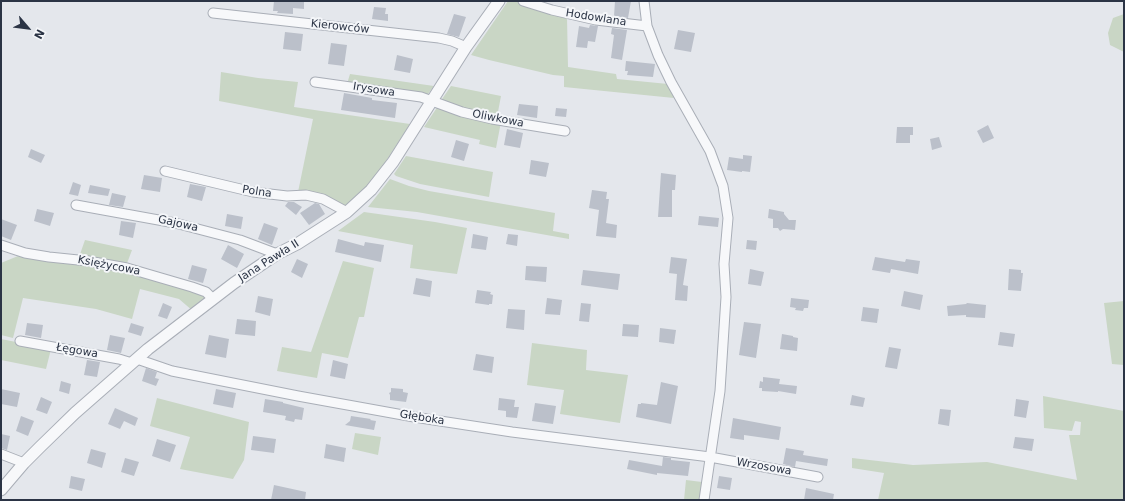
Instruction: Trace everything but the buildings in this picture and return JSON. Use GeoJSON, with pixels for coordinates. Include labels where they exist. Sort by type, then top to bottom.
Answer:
{"type":"FeatureCollection","features":[{"type":"Feature","properties":{"kind":"street","name":"Jana Pawła II"},"geometry":{"type":"LineString","coordinates":[[1,490],[24,463],[75,413],[135,361],[234,283],[277,254],[297,244],[347,212],[371,190],[393,162],[466,47],[498,1]]}},
{"type":"Feature","properties":{"kind":"street","name":"Hodowlana"},"geometry":{"type":"LineString","coordinates":[[524,1],[552,10],[596,20],[647,26]]}},
{"type":"Feature","properties":{"kind":"street"},"geometry":{"type":"LineString","coordinates":[[644,1],[647,26],[658,55],[671,82],[710,151],[723,186],[728,218],[724,264],[726,304],[720,391],[704,500]]}},
{"type":"Feature","properties":{"kind":"street","name":"Kierowców"},"geometry":{"type":"LineString","coordinates":[[213,13],[438,38],[452,41],[466,47]]}},
{"type":"Feature","properties":{"kind":"street","name":"Irysowa"},"geometry":{"type":"LineString","coordinates":[[315,82],[432,101]]}},
{"type":"Feature","properties":{"kind":"street","name":"Oliwkowa"},"geometry":{"type":"LineString","coordinates":[[432,101],[462,112],[492,119],[565,131]]}},
{"type":"Feature","properties":{"kind":"street","name":"Polna"},"geometry":{"type":"LineString","coordinates":[[165,171],[253,192],[287,196],[306,195],[323,199],[347,212]]}},
{"type":"Feature","properties":{"kind":"street","name":"Gajowa"},"geometry":{"type":"LineString","coordinates":[[76,205],[175,223],[240,240],[277,254]]}},
{"type":"Feature","properties":{"kind":"street","name":"Księżycowa"},"geometry":{"type":"LineString","coordinates":[[1,245],[25,253],[88,261],[127,268],[192,287],[206,292],[214,299]]}},
{"type":"Feature","properties":{"kind":"street","name":"Łęgowa"},"geometry":{"type":"LineString","coordinates":[[20,342],[135,361]]}},
{"type":"Feature","properties":{"kind":"street","name":"Głęboka"},"geometry":{"type":"LineString","coordinates":[[135,361],[172,371],[414,417],[512,432],[710,458]]}},
{"type":"Feature","properties":{"kind":"street"},"geometry":{"type":"LineString","coordinates":[[1,454],[24,463]]}},
{"type":"Feature","properties":{"kind":"street","name":"Wrzosowa"},"geometry":{"type":"LineString","coordinates":[[710,458],[818,477]]}},
{"type":"Feature","properties":{"kind":"green space"},"geometry":{"type":"Polygon","coordinates":[[[508,1],[515,1],[567,17],[568,67],[616,74],[617,79],[668,84],[674,98],[564,87],[564,76],[553,75],[471,55],[508,1]]]}},
{"type":"Feature","properties":{"kind":"green space"},"geometry":{"type":"Polygon","coordinates":[[[1124,14],[1124,52],[1110,45],[1108,33],[1113,18],[1124,14]]]}},
{"type":"Feature","properties":{"kind":"green space"},"geometry":{"type":"Polygon","coordinates":[[[221,72],[298,82],[294,107],[410,124],[374,180],[345,208],[298,192],[313,119],[219,101],[221,72]]]}},
{"type":"Feature","properties":{"kind":"green space"},"geometry":{"type":"Polygon","coordinates":[[[350,74],[434,86],[428,94],[424,96],[347,84],[350,74]]]}},
{"type":"Feature","properties":{"kind":"green space"},"geometry":{"type":"Polygon","coordinates":[[[451,86],[501,96],[497,117],[440,102],[451,86]]]}},
{"type":"Feature","properties":{"kind":"green space"},"geometry":{"type":"Polygon","coordinates":[[[438,106],[501,122],[496,148],[479,144],[480,140],[424,127],[438,106]]]}},
{"type":"Feature","properties":{"kind":"green space"},"geometry":{"type":"Polygon","coordinates":[[[406,156],[493,172],[489,197],[420,184],[396,176],[394,174],[406,156]]]}},
{"type":"Feature","properties":{"kind":"green space"},"geometry":{"type":"Polygon","coordinates":[[[390,179],[429,191],[555,213],[553,231],[569,234],[569,239],[417,212],[368,207],[390,179]]]}},
{"type":"Feature","properties":{"kind":"green space"},"geometry":{"type":"Polygon","coordinates":[[[364,212],[467,228],[457,274],[410,268],[413,245],[338,231],[364,212]]]}},
{"type":"Feature","properties":{"kind":"green space"},"geometry":{"type":"Polygon","coordinates":[[[85,240],[132,250],[126,266],[79,257],[85,240]]]}},
{"type":"Feature","properties":{"kind":"green space"},"geometry":{"type":"Polygon","coordinates":[[[18,256],[83,262],[121,270],[207,296],[208,299],[193,311],[179,299],[140,289],[132,319],[96,309],[23,298],[13,338],[1,335],[1,263],[18,256]]]}},
{"type":"Feature","properties":{"kind":"green space"},"geometry":{"type":"Polygon","coordinates":[[[343,261],[374,268],[364,317],[359,317],[348,358],[322,353],[317,378],[277,371],[282,347],[311,352],[343,261]]]}},
{"type":"Feature","properties":{"kind":"green space"},"geometry":{"type":"Polygon","coordinates":[[[1124,301],[1124,365],[1112,364],[1104,303],[1124,301]]]}},
{"type":"Feature","properties":{"kind":"green space"},"geometry":{"type":"Polygon","coordinates":[[[1,339],[51,349],[46,369],[1,360],[1,339]]]}},
{"type":"Feature","properties":{"kind":"green space"},"geometry":{"type":"Polygon","coordinates":[[[532,343],[587,350],[586,370],[628,375],[620,423],[560,414],[564,390],[527,385],[532,343]]]}},
{"type":"Feature","properties":{"kind":"green space"},"geometry":{"type":"Polygon","coordinates":[[[1043,396],[1124,411],[1124,500],[878,500],[884,473],[852,468],[852,458],[913,465],[987,462],[1077,480],[1069,435],[1080,435],[1081,422],[1075,421],[1072,431],[1044,428],[1043,396]]]}},
{"type":"Feature","properties":{"kind":"green space"},"geometry":{"type":"Polygon","coordinates":[[[157,398],[249,422],[244,460],[233,479],[180,469],[190,437],[150,426],[157,398]]]}},
{"type":"Feature","properties":{"kind":"green space"},"geometry":{"type":"Polygon","coordinates":[[[355,433],[381,437],[378,455],[352,449],[355,433]]]}},
{"type":"Feature","properties":{"kind":"green space"},"geometry":{"type":"Polygon","coordinates":[[[686,480],[702,482],[699,500],[684,500],[686,480]]]}}]}
